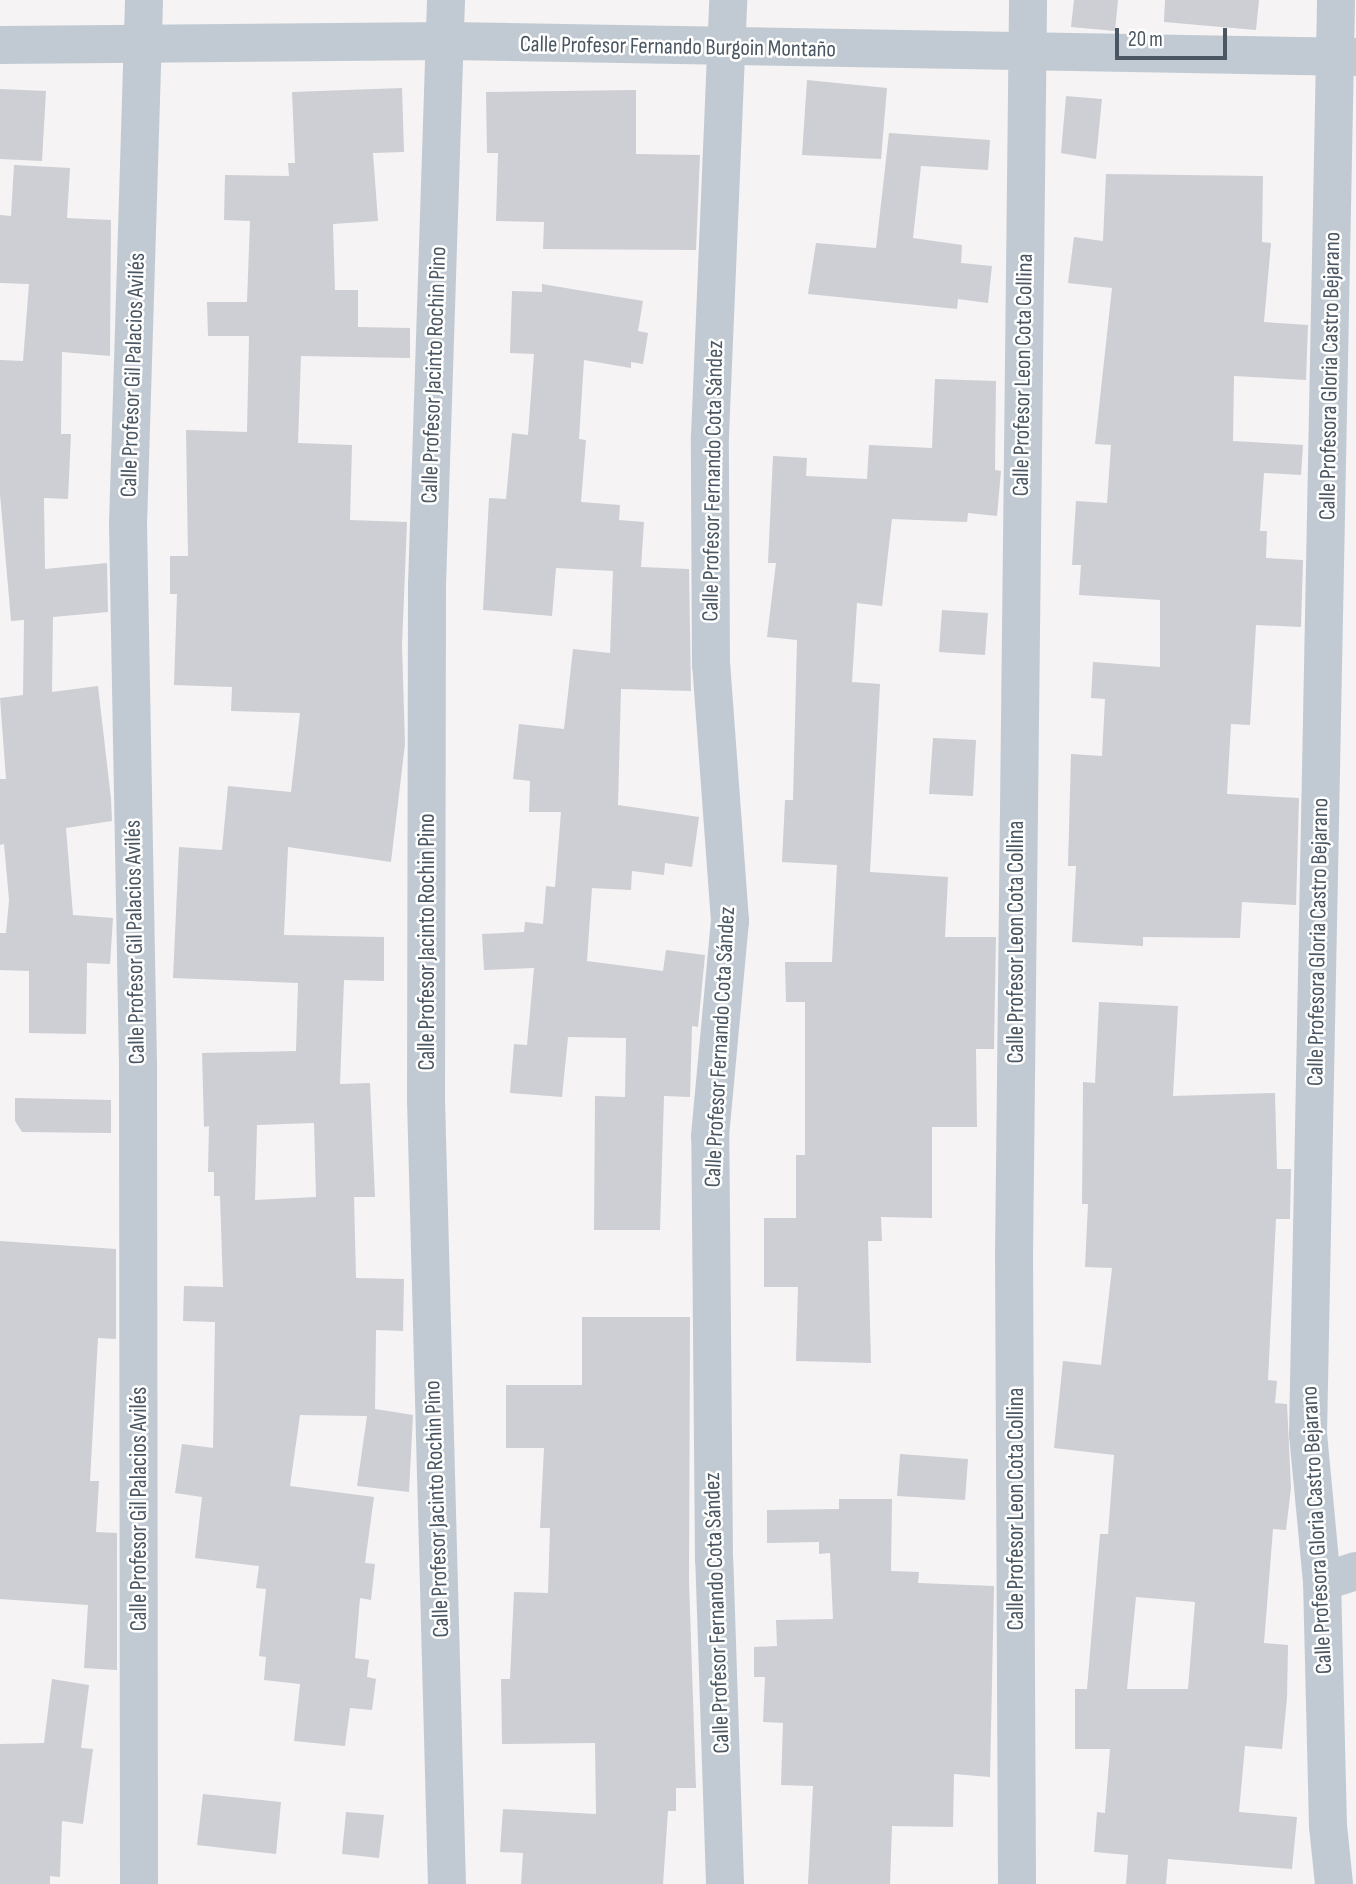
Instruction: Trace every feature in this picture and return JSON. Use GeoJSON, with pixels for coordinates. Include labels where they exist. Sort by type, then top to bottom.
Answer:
{"type":"FeatureCollection","features":[{"type":"Feature","properties":{"kind":"street","name":"Calle Profesor Gil Palacios Avilés"},"geometry":{"type":"LineString","coordinates":[[139,1884],[138,1064],[128,525],[145,44],[144,0]]}},
{"type":"Feature","properties":{"kind":"street","name":"Calle Profesor Jacinto Rochin Pino"},"geometry":{"type":"LineString","coordinates":[[446,0],[447,41],[427,586],[426,1100],[447,1884]]}},
{"type":"Feature","properties":{"kind":"street","name":"Calle Profesor Fernando Cota Sández"},"geometry":{"type":"LineString","coordinates":[[725,1884],[714,1560],[710,1136],[730,921],[711,665],[710,436],[728,0]]}},
{"type":"Feature","properties":{"kind":"street","name":"Calle Profesor Leon Cota Collina"},"geometry":{"type":"LineString","coordinates":[[1017,1884],[1014,1244],[1028,0]]}},
{"type":"Feature","properties":{"kind":"street","name":"Calle Profesora Gloria Castro Bejarano"},"geometry":{"type":"LineString","coordinates":[[1334,1884],[1340,1666],[1339,1576],[1308,1434],[1347,57],[1336,0]]}},
{"type":"Feature","properties":{"kind":"street","name":"Calle Profesor Fernando Burgoin Montaño"},"geometry":{"type":"LineString","coordinates":[[0,45],[447,41],[727,50],[1347,57]]}},
{"type":"Feature","properties":{"kind":"building"},"geometry":{"type":"Polygon","coordinates":[[[1074,0],[1118,0],[1115,31],[1071,27],[1074,0]]]}},
{"type":"Feature","properties":{"kind":"building"},"geometry":{"type":"Polygon","coordinates":[[[1165,0],[1259,0],[1256,30],[1164,22],[1165,0]]]}},
{"type":"Feature","properties":{"kind":"building"},"geometry":{"type":"Polygon","coordinates":[[[807,80],[887,88],[881,159],[802,155],[807,80]]]}},
{"type":"Feature","properties":{"kind":"building"},"geometry":{"type":"Polygon","coordinates":[[[402,88],[404,152],[373,153],[378,221],[333,224],[335,290],[358,290],[358,327],[410,328],[410,358],[301,356],[298,443],[352,445],[350,520],[407,522],[402,646],[405,744],[391,862],[288,847],[284,935],[384,937],[384,981],[344,980],[340,1084],[370,1083],[375,1197],[354,1197],[356,1278],[404,1279],[403,1331],[376,1330],[375,1409],[413,1415],[409,1492],[357,1486],[367,1416],[300,1415],[290,1486],[374,1497],[365,1563],[375,1564],[371,1600],[360,1598],[355,1658],[369,1660],[367,1677],[376,1679],[372,1710],[350,1708],[345,1746],[294,1741],[300,1684],[264,1680],[266,1657],[259,1656],[266,1589],[256,1588],[259,1566],[195,1558],[202,1497],[175,1493],[182,1444],[213,1448],[215,1322],[183,1321],[184,1286],[223,1287],[220,1196],[214,1196],[214,1172],[208,1172],[209,1126],[204,1127],[202,1053],[296,1051],[298,983],[173,978],[179,847],[222,850],[228,786],[291,792],[300,713],[231,711],[232,687],[174,685],[177,594],[170,594],[170,556],[188,556],[186,430],[247,432],[249,336],[208,336],[207,302],[247,302],[250,221],[224,220],[225,175],[289,176],[288,163],[295,163],[292,92],[402,88]],[[314,1123],[257,1125],[255,1200],[316,1197],[314,1123]]]}},
{"type":"Feature","properties":{"kind":"building"},"geometry":{"type":"Polygon","coordinates":[[[0,89],[46,91],[42,161],[0,159],[0,89]]]}},
{"type":"Feature","properties":{"kind":"building"},"geometry":{"type":"Polygon","coordinates":[[[636,90],[636,154],[700,155],[696,250],[543,249],[544,222],[496,221],[498,153],[487,153],[486,92],[636,90]]]}},
{"type":"Feature","properties":{"kind":"building"},"geometry":{"type":"Polygon","coordinates":[[[1066,96],[1102,99],[1096,159],[1061,153],[1066,96]]]}},
{"type":"Feature","properties":{"kind":"building"},"geometry":{"type":"Polygon","coordinates":[[[889,133],[990,140],[988,170],[921,166],[913,238],[962,245],[961,263],[992,266],[988,303],[958,299],[957,309],[808,294],[816,243],[876,248],[889,133]]]}},
{"type":"Feature","properties":{"kind":"building"},"geometry":{"type":"Polygon","coordinates":[[[14,165],[70,168],[67,218],[111,220],[110,356],[62,352],[61,434],[71,434],[68,499],[44,498],[45,569],[107,563],[108,612],[53,617],[52,692],[98,686],[111,799],[112,821],[66,828],[73,915],[113,918],[110,964],[87,963],[86,1034],[29,1033],[29,971],[0,970],[0,933],[6,933],[9,900],[4,844],[0,845],[0,779],[6,779],[0,698],[23,695],[24,620],[11,621],[0,494],[0,360],[23,361],[29,284],[0,283],[0,215],[11,216],[14,165]]]}},
{"type":"Feature","properties":{"kind":"building"},"geometry":{"type":"Polygon","coordinates":[[[1106,174],[1263,176],[1262,242],[1271,243],[1264,322],[1308,325],[1306,380],[1234,376],[1233,441],[1303,445],[1301,475],[1264,473],[1260,531],[1267,531],[1266,558],[1303,560],[1301,627],[1256,625],[1250,725],[1231,724],[1227,794],[1299,798],[1296,905],[1242,902],[1240,938],[1143,937],[1143,946],[1072,942],[1076,866],[1068,866],[1071,754],[1102,756],[1105,699],[1091,698],[1093,662],[1160,667],[1160,600],[1079,595],[1081,565],[1072,565],[1076,501],[1107,503],[1111,445],[1095,444],[1112,288],[1068,283],[1074,237],[1103,241],[1106,174]]]}},
{"type":"Feature","properties":{"kind":"building"},"geometry":{"type":"Polygon","coordinates":[[[542,284],[643,301],[638,331],[648,333],[643,364],[631,362],[631,368],[584,360],[579,439],[586,440],[581,502],[620,505],[619,520],[644,522],[641,567],[689,569],[691,691],[621,689],[618,805],[699,817],[692,867],[665,863],[664,875],[632,871],[631,890],[592,888],[587,961],[663,971],[666,950],[705,955],[698,1027],[692,1026],[690,1097],[664,1096],[660,1230],[594,1230],[595,1096],[625,1097],[626,1038],[568,1037],[562,1097],[510,1093],[514,1044],[527,1045],[534,968],[484,970],[482,934],[524,932],[525,922],[543,924],[546,886],[555,887],[561,812],[529,812],[530,781],[513,779],[519,724],[564,729],[573,649],[610,653],[613,571],[556,568],[552,616],[483,610],[489,498],[506,499],[512,433],[528,435],[534,354],[510,353],[512,291],[542,292],[542,284]]]}},
{"type":"Feature","properties":{"kind":"building"},"geometry":{"type":"Polygon","coordinates":[[[935,379],[996,381],[995,470],[1001,471],[997,516],[968,513],[967,522],[892,519],[882,606],[857,603],[852,682],[880,684],[870,872],[948,877],[945,937],[996,937],[994,1049],[976,1049],[977,1127],[932,1127],[932,1218],[881,1217],[882,1241],[868,1241],[871,1363],[796,1361],[798,1287],[764,1287],[764,1218],[796,1218],[796,1155],[805,1155],[805,1002],[786,1002],[785,962],[832,962],[837,865],[782,862],[785,800],[793,800],[797,640],[767,637],[776,563],[768,563],[773,456],[807,458],[806,476],[867,479],[869,445],[932,448],[935,379]]]}},
{"type":"Feature","properties":{"kind":"building"},"geometry":{"type":"Polygon","coordinates":[[[942,610],[988,613],[985,655],[939,652],[942,610]]]}},
{"type":"Feature","properties":{"kind":"building"},"geometry":{"type":"Polygon","coordinates":[[[933,738],[976,740],[973,796],[929,794],[933,738]]]}},
{"type":"Feature","properties":{"kind":"building"},"geometry":{"type":"Polygon","coordinates":[[[1099,1002],[1178,1006],[1173,1096],[1275,1093],[1277,1169],[1291,1169],[1290,1219],[1276,1219],[1268,1380],[1277,1381],[1275,1403],[1287,1404],[1291,1488],[1286,1530],[1273,1529],[1264,1643],[1288,1645],[1287,1698],[1282,1749],[1245,1746],[1239,1812],[1297,1817],[1292,1869],[1168,1859],[1166,1884],[1126,1884],[1128,1855],[1094,1852],[1097,1812],[1105,1813],[1110,1749],[1075,1749],[1075,1689],[1087,1689],[1100,1534],[1108,1534],[1114,1455],[1054,1448],[1063,1361],[1101,1365],[1112,1268],[1085,1267],[1088,1204],[1082,1204],[1083,1082],[1095,1083],[1099,1002]],[[1136,1597],[1127,1689],[1188,1689],[1195,1602],[1136,1597]]]}},
{"type":"Feature","properties":{"kind":"building"},"geometry":{"type":"Polygon","coordinates":[[[15,1098],[111,1100],[111,1133],[22,1132],[15,1121],[15,1098]]]}},
{"type":"Feature","properties":{"kind":"building"},"geometry":{"type":"Polygon","coordinates":[[[0,1241],[116,1249],[116,1339],[98,1338],[90,1481],[99,1481],[96,1532],[117,1533],[117,1670],[84,1668],[88,1605],[0,1599],[0,1241]]]}},
{"type":"Feature","properties":{"kind":"building"},"geometry":{"type":"Polygon","coordinates":[[[582,1317],[690,1317],[689,1581],[696,1788],[676,1788],[676,1811],[668,1811],[663,1884],[521,1884],[523,1853],[500,1852],[503,1809],[596,1814],[595,1743],[502,1744],[501,1679],[510,1679],[514,1592],[548,1593],[550,1528],[540,1528],[544,1448],[506,1448],[506,1385],[582,1385],[582,1317]]]}},
{"type":"Feature","properties":{"kind":"building"},"geometry":{"type":"Polygon","coordinates":[[[900,1454],[968,1459],[965,1500],[897,1496],[900,1454]]]}},
{"type":"Feature","properties":{"kind":"building"},"geometry":{"type":"Polygon","coordinates":[[[839,1499],[892,1499],[891,1571],[919,1572],[918,1583],[994,1586],[990,1777],[954,1774],[953,1827],[892,1826],[890,1884],[808,1884],[813,1786],[781,1785],[783,1723],[763,1722],[765,1677],[754,1677],[754,1647],[777,1646],[776,1620],[833,1619],[830,1553],[819,1554],[819,1542],[767,1543],[767,1510],[839,1509],[839,1499]]]}},
{"type":"Feature","properties":{"kind":"building"},"geometry":{"type":"Polygon","coordinates":[[[52,1679],[89,1685],[81,1748],[93,1749],[83,1824],[62,1821],[60,1877],[50,1876],[50,1884],[0,1884],[0,1744],[44,1743],[52,1679]]]}},
{"type":"Feature","properties":{"kind":"building"},"geometry":{"type":"Polygon","coordinates":[[[203,1794],[281,1802],[276,1854],[197,1845],[203,1794]]]}},
{"type":"Feature","properties":{"kind":"building"},"geometry":{"type":"Polygon","coordinates":[[[346,1812],[384,1815],[379,1858],[342,1854],[346,1812]]]}}]}
